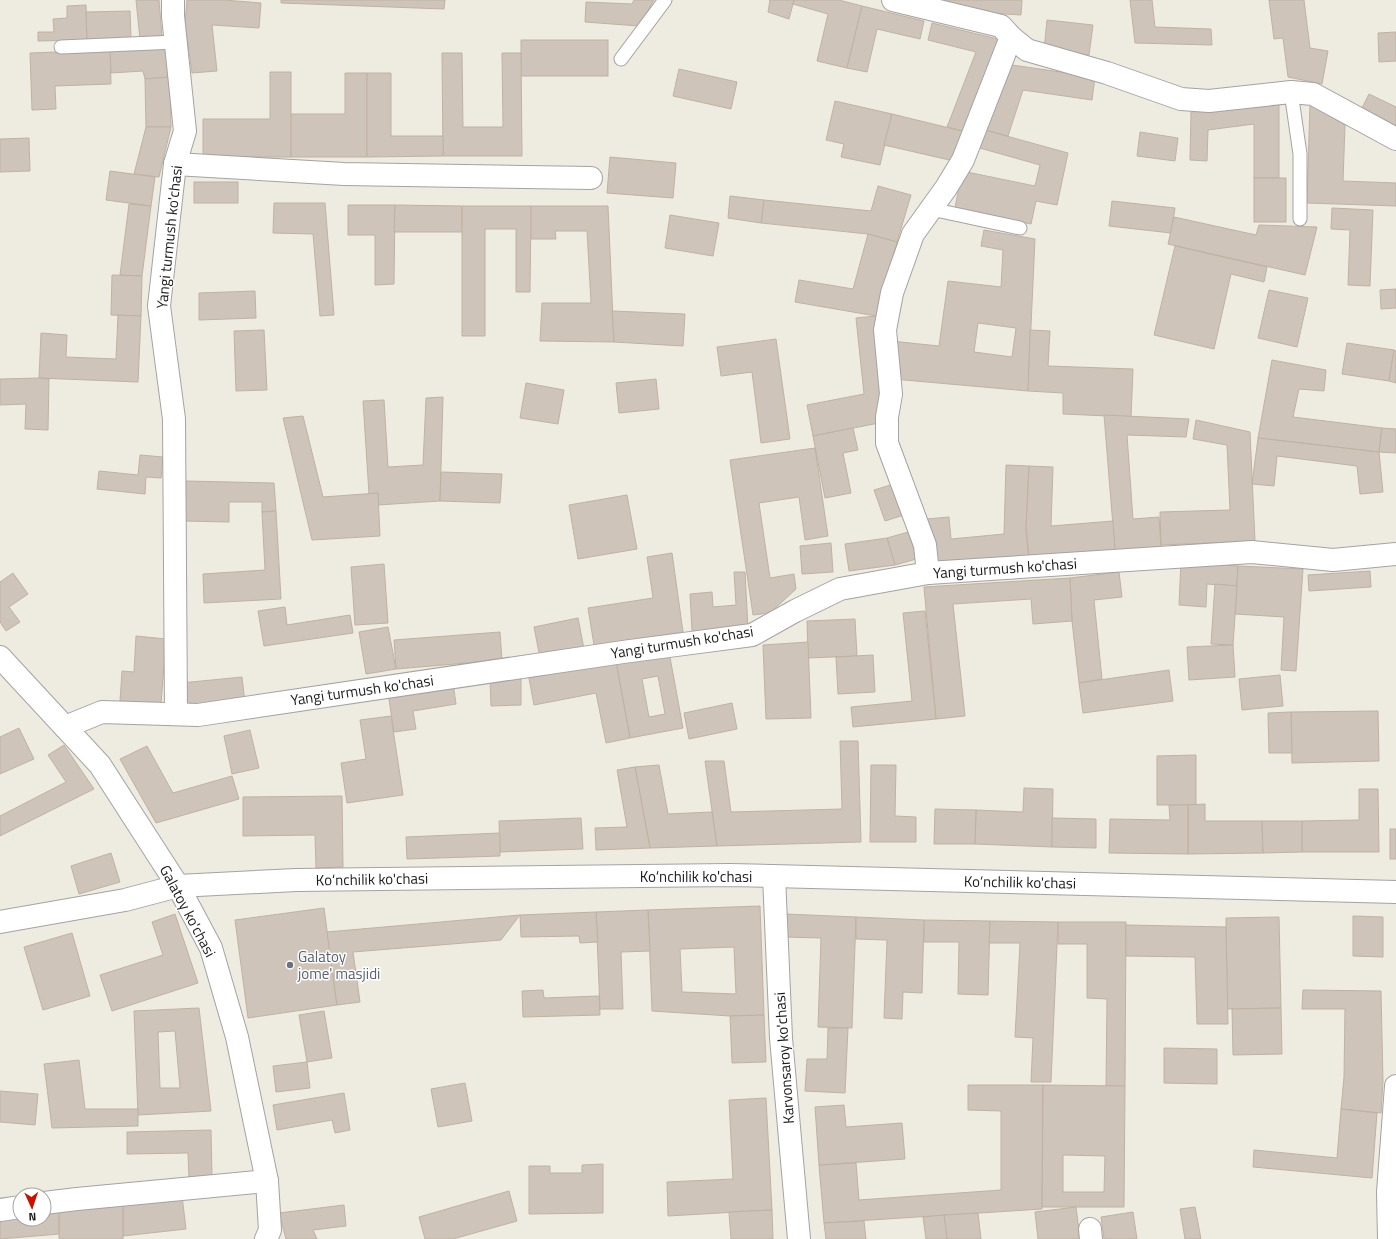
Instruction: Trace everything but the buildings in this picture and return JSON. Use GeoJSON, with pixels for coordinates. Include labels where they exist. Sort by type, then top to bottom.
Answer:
{"type":"FeatureCollection","features":[{"type":"Feature","properties":{"kind":"street","name":"Yangi turmush ko'chasi"},"geometry":{"type":"LineString","coordinates":[[173,0],[185,131],[175,164],[159,306],[174,419],[176,714]]}},
{"type":"Feature","properties":{"kind":"street"},"geometry":{"type":"LineString","coordinates":[[893,0],[1001,26],[1027,50],[1107,74],[1181,99],[1209,101],[1291,92],[1313,94],[1396,139]]}},
{"type":"Feature","properties":{"kind":"street"},"geometry":{"type":"LineString","coordinates":[[928,573],[925,545],[887,443],[887,418],[891,394],[885,330],[892,293],[913,234],[946,188],[963,160],[1012,37]]}},
{"type":"Feature","properties":{"kind":"street"},"geometry":{"type":"LineString","coordinates":[[175,164],[344,174],[591,178]]}},
{"type":"Feature","properties":{"kind":"street","name":"Yangi turmush ko'chasi"},"geometry":{"type":"LineString","coordinates":[[65,727],[102,712],[198,714],[616,653],[752,635],[795,611],[840,589],[928,573],[1252,552],[1333,560],[1396,554]]}},
{"type":"Feature","properties":{"kind":"street","name":"Galatoy ko'chasi"},"geometry":{"type":"LineString","coordinates":[[0,657],[100,765],[178,886],[211,948],[237,1037],[267,1181],[270,1236]]}},
{"type":"Feature","properties":{"kind":"street","name":"Ko‘nchilik ko'chasi"},"geometry":{"type":"LineString","coordinates":[[0,922],[125,900],[178,886],[296,880],[730,875],[1396,892]]}},
{"type":"Feature","properties":{"kind":"street","name":"Karvonsaroy ko'chasi"},"geometry":{"type":"LineString","coordinates":[[774,876],[781,1038],[799,1239]]}},
{"type":"Feature","properties":{"kind":"street"},"geometry":{"type":"LineString","coordinates":[[1389,1239],[1388,1192],[1396,1086]]}},
{"type":"Feature","properties":{"kind":"street"},"geometry":{"type":"LineString","coordinates":[[52,1202],[267,1181]]}},
{"type":"Feature","properties":{"kind":"street"},"geometry":{"type":"LineString","coordinates":[[0,1210],[12,1208]]}},
{"type":"Feature","properties":{"kind":"lane"},"geometry":{"type":"LineString","coordinates":[[622,59],[665,0]]}},
{"type":"Feature","properties":{"kind":"lane"},"geometry":{"type":"LineString","coordinates":[[61,46],[176,42]]}},
{"type":"Feature","properties":{"kind":"lane"},"geometry":{"type":"LineString","coordinates":[[1291,92],[1300,154],[1300,219]]}},
{"type":"Feature","properties":{"kind":"lane"},"geometry":{"type":"LineString","coordinates":[[931,209],[1020,228]]}},
{"type":"Feature","properties":{"kind":"place","name":"Galatoy jome' masjidi"},"geometry":{"type":"Point","coordinates":[290,965]}}]}
